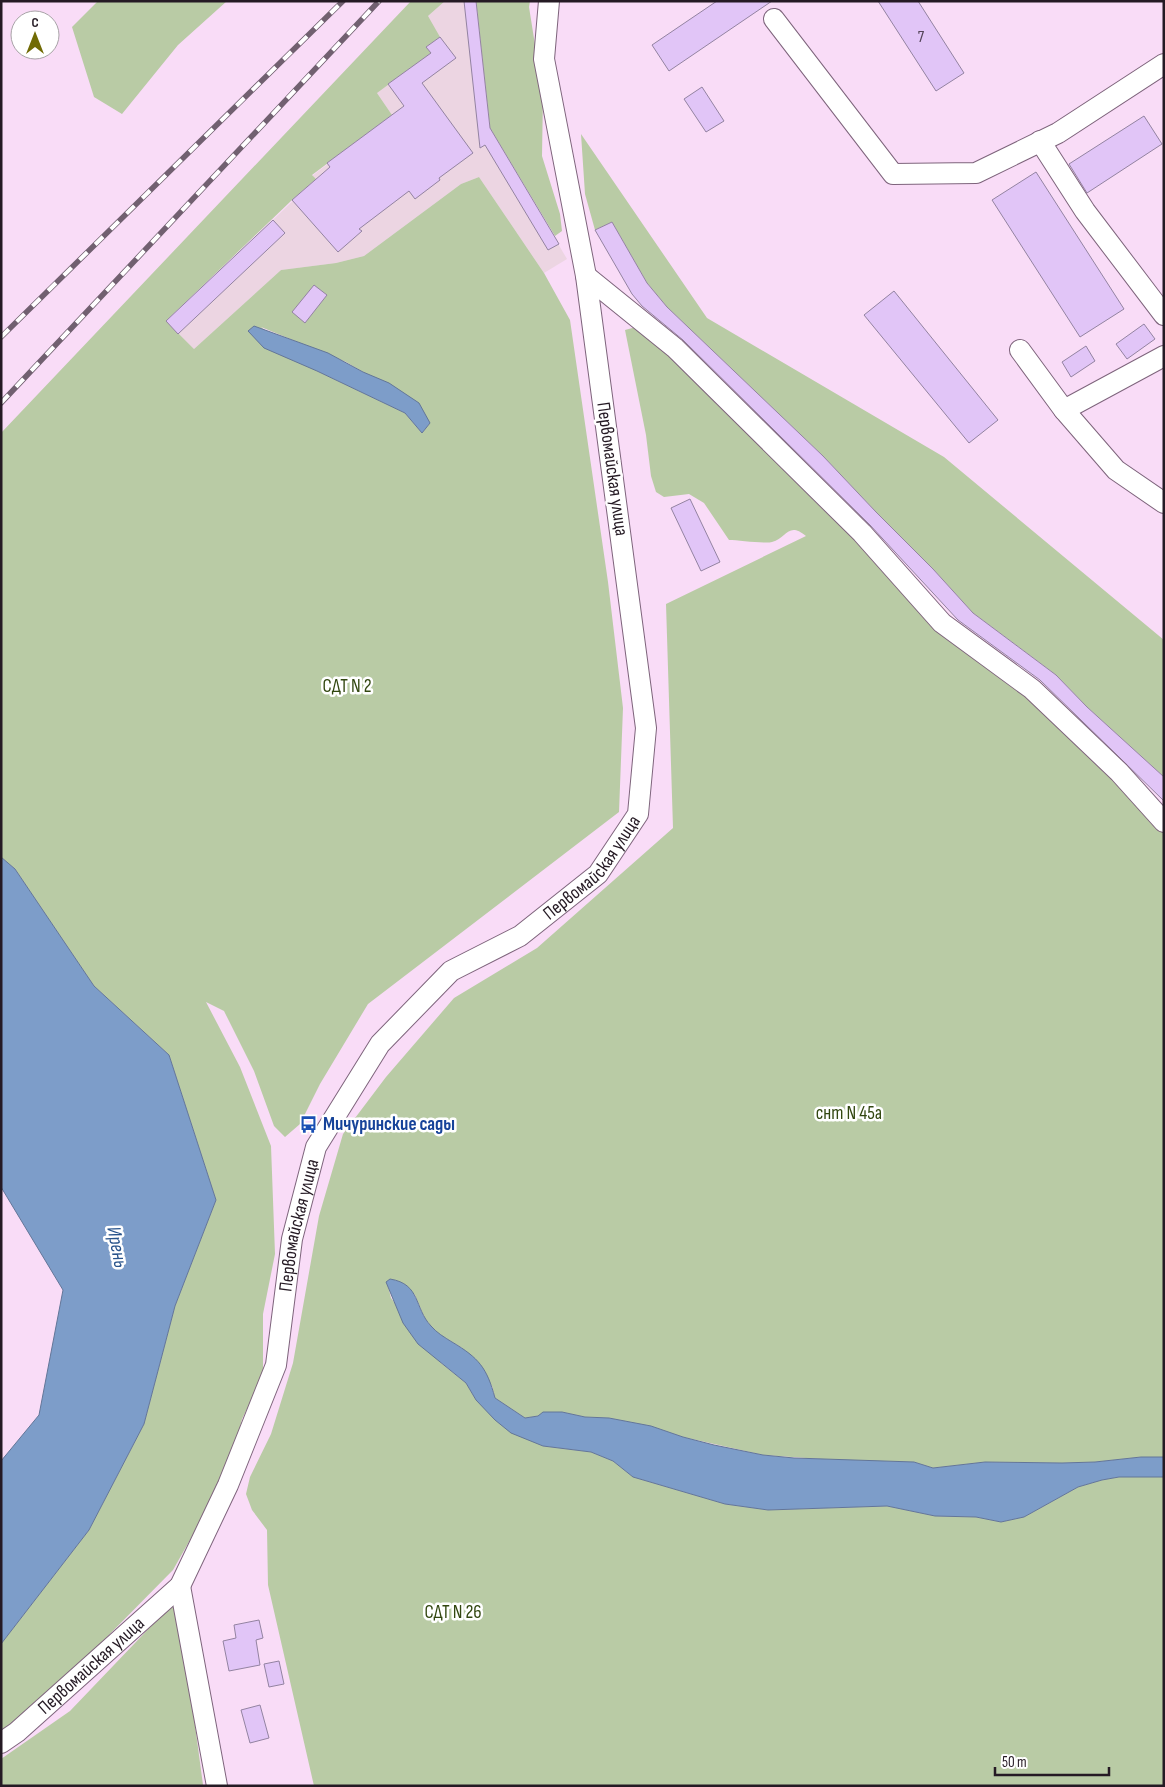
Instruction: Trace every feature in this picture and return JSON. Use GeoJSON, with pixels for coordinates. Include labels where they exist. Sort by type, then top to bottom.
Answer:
{"type":"FeatureCollection","features":[{"type":"Feature","properties":{"kind":"street","name":"Первомайская улица"},"geometry":{"type":"LineString","coordinates":[[1,1743],[18,1732],[180,1586],[228,1485],[276,1365],[292,1239],[316,1146],[380,1044],[451,971],[520,936],[598,874],[638,814],[646,728],[586,276],[544,59],[549,1]]}},
{"type":"Feature","properties":{"kind":"street"},"geometry":{"type":"LineString","coordinates":[[774,19],[893,174],[976,173],[1058,133],[1163,65]]}},
{"type":"Feature","properties":{"kind":"street"},"geometry":{"type":"LineString","coordinates":[[1040,141],[1085,211],[1164,315]]}},
{"type":"Feature","properties":{"kind":"street"},"geometry":{"type":"LineString","coordinates":[[586,276],[675,348],[862,533],[942,623],[1032,689],[1120,772],[1164,822]]}},
{"type":"Feature","properties":{"kind":"street"},"geometry":{"type":"LineString","coordinates":[[1020,350],[1064,410],[1116,470],[1164,503]]}},
{"type":"Feature","properties":{"kind":"street"},"geometry":{"type":"LineString","coordinates":[[1064,410],[1164,356]]}},
{"type":"Feature","properties":{"kind":"street"},"geometry":{"type":"LineString","coordinates":[[180,1586],[217,1786]]}},
{"type":"Feature","properties":{"kind":"shaded area"},"geometry":{"type":"Polygon","coordinates":[[[445,1],[476,1],[490,128],[567,259],[544,273],[479,177],[461,184],[364,256],[336,263],[281,270],[194,349],[166,321],[316,179],[312,176],[392,115],[377,93],[426,47],[428,16],[445,1]]]}},
{"type":"Feature","properties":{"kind":"green space"},"geometry":{"type":"Polygon","coordinates":[[[98,1],[227,1],[178,45],[122,114],[94,97],[72,27],[98,1]]]}},
{"type":"Feature","properties":{"kind":"green space","name":"СДТ N 2"},"geometry":{"type":"Polygon","coordinates":[[[411,1],[445,1],[428,16],[440,37],[426,47],[431,53],[377,93],[392,115],[312,175],[316,179],[166,321],[194,349],[281,270],[336,263],[364,256],[461,184],[479,177],[544,273],[570,320],[608,582],[623,708],[619,812],[368,1004],[320,1084],[300,1124],[285,1137],[274,1126],[254,1071],[224,1011],[206,1002],[240,1067],[271,1146],[275,1254],[263,1314],[263,1377],[242,1419],[230,1469],[173,1570],[98,1646],[1,1735],[1,1644],[89,1530],[144,1424],[175,1306],[216,1200],[169,1055],[94,986],[15,869],[1,857],[1,433],[411,1]],[[261,327],[317,371],[405,413],[422,433],[430,423],[363,372],[346,362],[261,327]]]}},
{"type":"Feature","properties":{"kind":"green space"},"geometry":{"type":"Polygon","coordinates":[[[476,1],[530,1],[529,7],[543,95],[542,156],[560,214],[562,231],[555,236],[490,128],[476,1]]]}},
{"type":"Feature","properties":{"kind":"green space"},"geometry":{"type":"Polygon","coordinates":[[[581,134],[707,318],[944,457],[1164,640],[1164,777],[1087,707],[1056,675],[973,613],[823,456],[667,307],[647,283],[612,222],[595,230],[585,194],[581,134]]]}},
{"type":"Feature","properties":{"kind":"green space"},"geometry":{"type":"Polygon","coordinates":[[[636,327],[669,352],[869,550],[894,585],[942,628],[1012,682],[1077,743],[1164,831],[1164,1457],[1062,1463],[985,1462],[933,1468],[914,1462],[849,1461],[763,1455],[683,1437],[650,1426],[562,1412],[525,1418],[495,1398],[492,1386],[462,1348],[437,1333],[425,1319],[415,1295],[390,1279],[387,1282],[391,1298],[441,1363],[466,1383],[476,1400],[543,1446],[591,1452],[613,1461],[633,1477],[725,1504],[768,1510],[887,1506],[935,1516],[976,1517],[1001,1522],[1024,1517],[1078,1487],[1102,1480],[1119,1477],[1164,1477],[1164,1786],[314,1786],[268,1585],[267,1530],[252,1510],[246,1494],[250,1477],[271,1434],[293,1363],[319,1216],[343,1134],[386,1077],[454,998],[537,948],[673,828],[666,604],[806,536],[791,530],[772,542],[729,540],[704,503],[689,494],[664,497],[656,492],[651,476],[646,435],[625,330],[636,327]]]}},
{"type":"Feature","properties":{"kind":"green space"},"geometry":{"type":"Polygon","coordinates":[[[178,1598],[203,1785],[1,1786],[1,1759],[70,1711],[178,1598]]]}},
{"type":"Feature","properties":{"kind":"water"},"geometry":{"type":"Polygon","coordinates":[[[254,326],[328,353],[363,372],[389,383],[419,403],[430,423],[422,433],[405,413],[264,348],[248,331],[254,326]]]}},
{"type":"Feature","properties":{"kind":"water","name":"Ирень"},"geometry":{"type":"Polygon","coordinates":[[[1,857],[15,869],[94,986],[169,1055],[216,1200],[175,1306],[144,1424],[89,1530],[1,1644],[1,1461],[39,1415],[63,1290],[1,1187],[1,857]]]}},
{"type":"Feature","properties":{"kind":"water"},"geometry":{"type":"Polygon","coordinates":[[[390,1279],[407,1286],[412,1291],[422,1312],[433,1328],[469,1353],[481,1365],[489,1379],[495,1398],[525,1418],[538,1416],[543,1412],[562,1412],[651,1426],[683,1437],[763,1455],[794,1458],[914,1462],[933,1468],[985,1462],[1062,1463],[1164,1457],[1164,1477],[1119,1477],[1102,1480],[1078,1487],[1024,1517],[1001,1522],[976,1517],[935,1516],[887,1506],[768,1510],[725,1504],[633,1477],[613,1461],[591,1452],[543,1446],[511,1433],[495,1420],[476,1400],[466,1383],[418,1344],[403,1323],[386,1282],[390,1279]]]}},
{"type":"Feature","properties":{"kind":"building"},"geometry":{"type":"Polygon","coordinates":[[[464,1],[476,1],[490,128],[559,244],[548,250],[485,145],[480,148],[464,1]]]}},
{"type":"Feature","properties":{"kind":"building"},"geometry":{"type":"Polygon","coordinates":[[[717,1],[772,1],[669,71],[652,45],[717,1]]]}},
{"type":"Feature","properties":{"kind":"building"},"geometry":{"type":"Polygon","coordinates":[[[878,1],[918,1],[964,73],[936,91],[878,1]]]}},
{"type":"Feature","properties":{"kind":"building"},"geometry":{"type":"Polygon","coordinates":[[[440,37],[456,58],[422,83],[473,153],[439,178],[440,180],[415,199],[409,191],[359,229],[362,231],[338,252],[292,200],[330,167],[327,163],[404,106],[388,84],[431,53],[426,47],[440,37]]]}},
{"type":"Feature","properties":{"kind":"building"},"geometry":{"type":"Polygon","coordinates":[[[702,87],[724,121],[706,132],[684,99],[702,87]]]}},
{"type":"Feature","properties":{"kind":"building"},"geometry":{"type":"Polygon","coordinates":[[[1144,116],[1162,144],[1087,193],[1069,164],[1144,116]]]}},
{"type":"Feature","properties":{"kind":"building"},"geometry":{"type":"Polygon","coordinates":[[[1036,172],[1124,309],[1080,337],[992,200],[1036,172]]]}},
{"type":"Feature","properties":{"kind":"building"},"geometry":{"type":"Polygon","coordinates":[[[273,220],[285,233],[178,334],[166,321],[273,220]]]}},
{"type":"Feature","properties":{"kind":"building"},"geometry":{"type":"Polygon","coordinates":[[[612,222],[647,283],[667,307],[823,456],[973,613],[1056,675],[1087,707],[1164,777],[1164,801],[1040,680],[958,620],[870,525],[683,340],[642,306],[632,294],[595,230],[612,222]]]}},
{"type":"Feature","properties":{"kind":"building"},"geometry":{"type":"Polygon","coordinates":[[[314,285],[327,295],[305,323],[292,312],[314,285]]]}},
{"type":"Feature","properties":{"kind":"building"},"geometry":{"type":"Polygon","coordinates":[[[894,291],[998,420],[969,443],[864,315],[894,291]]]}},
{"type":"Feature","properties":{"kind":"building"},"geometry":{"type":"Polygon","coordinates":[[[1144,324],[1155,339],[1127,359],[1116,344],[1144,324]]]}},
{"type":"Feature","properties":{"kind":"building"},"geometry":{"type":"Polygon","coordinates":[[[1086,346],[1095,361],[1071,377],[1062,362],[1086,346]]]}},
{"type":"Feature","properties":{"kind":"building"},"geometry":{"type":"Polygon","coordinates":[[[690,499],[720,562],[701,571],[671,508],[690,499]]]}},
{"type":"Feature","properties":{"kind":"building"},"geometry":{"type":"Polygon","coordinates":[[[259,1620],[263,1638],[256,1640],[260,1665],[229,1671],[223,1641],[236,1638],[234,1625],[259,1620]]]}},
{"type":"Feature","properties":{"kind":"building"},"geometry":{"type":"Polygon","coordinates":[[[279,1661],[284,1684],[269,1687],[264,1664],[279,1661]]]}},
{"type":"Feature","properties":{"kind":"building"},"geometry":{"type":"Polygon","coordinates":[[[260,1705],[269,1738],[250,1743],[241,1710],[260,1705]]]}},
{"type":"Feature","properties":{"kind":"railway"},"geometry":{"type":"LineString","coordinates":[[1,337],[343,1]]}},
{"type":"Feature","properties":{"kind":"railway"},"geometry":{"type":"LineString","coordinates":[[1,403],[379,1]]}},
{"type":"Feature","properties":{"kind":"place","name":"Мичуринские сады"},"geometry":{"type":"Point","coordinates":[309,1124]}},
{"type":"Feature","properties":{"kind":"park label","name":"снт N 45а"},"geometry":{"type":"Point","coordinates":[849,1113]}},
{"type":"Feature","properties":{"kind":"park label","name":"СДТ N 26"},"geometry":{"type":"Point","coordinates":[453,1612]}}]}
